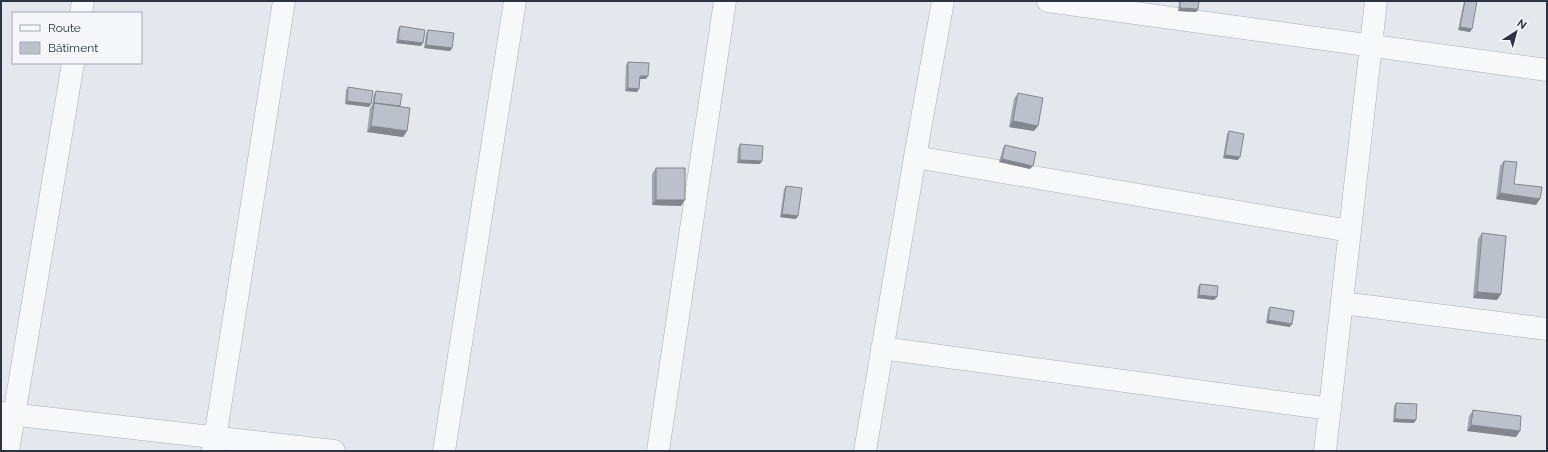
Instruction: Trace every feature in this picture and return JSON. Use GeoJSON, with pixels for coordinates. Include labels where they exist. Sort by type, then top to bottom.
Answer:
{"type":"FeatureCollection","features":[{"type":"Feature","properties":{"kind":"street"},"geometry":{"type":"LineString","coordinates":[[81,12],[83,1]]}},
{"type":"Feature","properties":{"kind":"street"},"geometry":{"type":"LineString","coordinates":[[214,444],[284,1]]}},
{"type":"Feature","properties":{"kind":"street"},"geometry":{"type":"LineString","coordinates":[[444,451],[515,1]]}},
{"type":"Feature","properties":{"kind":"street"},"geometry":{"type":"LineString","coordinates":[[658,451],[725,1]]}},
{"type":"Feature","properties":{"kind":"street"},"geometry":{"type":"LineString","coordinates":[[865,451],[943,1]]}},
{"type":"Feature","properties":{"kind":"street"},"geometry":{"type":"LineString","coordinates":[[1048,1],[1547,70]]}},
{"type":"Feature","properties":{"kind":"street"},"geometry":{"type":"LineString","coordinates":[[1325,451],[1376,1]]}},
{"type":"Feature","properties":{"kind":"street"},"geometry":{"type":"LineString","coordinates":[[8,451],[8,414],[73,64]]}},
{"type":"Feature","properties":{"kind":"street"},"geometry":{"type":"LineString","coordinates":[[915,157],[1350,231]]}},
{"type":"Feature","properties":{"kind":"street"},"geometry":{"type":"LineString","coordinates":[[1342,303],[1547,330]]}},
{"type":"Feature","properties":{"kind":"street"},"geometry":{"type":"LineString","coordinates":[[882,348],[1330,409]]}},
{"type":"Feature","properties":{"kind":"street"},"geometry":{"type":"LineString","coordinates":[[8,414],[214,444],[334,451]]}},
{"type":"Feature","properties":{"kind":"building"},"geometry":{"type":"Polygon","coordinates":[[[1180,1],[1199,1],[1198,9],[1180,8],[1180,1]]]}},
{"type":"Feature","properties":{"kind":"building"},"geometry":{"type":"Polygon","coordinates":[[[1465,1],[1477,1],[1472,29],[1460,27],[1465,1]]]}},
{"type":"Feature","properties":{"kind":"building"},"geometry":{"type":"Polygon","coordinates":[[[400,26],[425,30],[423,43],[398,40],[400,26]]]}},
{"type":"Feature","properties":{"kind":"building"},"geometry":{"type":"Polygon","coordinates":[[[428,30],[454,33],[452,48],[426,45],[428,30]]]}},
{"type":"Feature","properties":{"kind":"building"},"geometry":{"type":"Polygon","coordinates":[[[628,62],[649,63],[648,76],[640,76],[639,89],[628,88],[628,62]]]}},
{"type":"Feature","properties":{"kind":"building"},"geometry":{"type":"Polygon","coordinates":[[[348,87],[373,91],[371,104],[347,101],[348,87]]]}},
{"type":"Feature","properties":{"kind":"building"},"geometry":{"type":"Polygon","coordinates":[[[376,91],[402,94],[400,106],[374,103],[376,91]]]}},
{"type":"Feature","properties":{"kind":"building"},"geometry":{"type":"Polygon","coordinates":[[[1018,93],[1043,98],[1038,126],[1013,121],[1018,93]]]}},
{"type":"Feature","properties":{"kind":"building"},"geometry":{"type":"Polygon","coordinates":[[[374,103],[410,108],[407,131],[371,126],[374,103]]]}},
{"type":"Feature","properties":{"kind":"building"},"geometry":{"type":"Polygon","coordinates":[[[1229,131],[1244,134],[1240,157],[1225,155],[1229,131]]]}},
{"type":"Feature","properties":{"kind":"building"},"geometry":{"type":"Polygon","coordinates":[[[740,144],[763,146],[762,161],[740,160],[740,144]]]}},
{"type":"Feature","properties":{"kind":"building"},"geometry":{"type":"Polygon","coordinates":[[[1005,145],[1036,152],[1033,166],[1002,159],[1005,145]]]}},
{"type":"Feature","properties":{"kind":"building"},"geometry":{"type":"Polygon","coordinates":[[[1504,161],[1517,162],[1514,184],[1542,187],[1540,199],[1500,193],[1504,161]]]}},
{"type":"Feature","properties":{"kind":"building"},"geometry":{"type":"Polygon","coordinates":[[[656,168],[685,168],[685,200],[656,200],[656,168]]]}},
{"type":"Feature","properties":{"kind":"building"},"geometry":{"type":"Polygon","coordinates":[[[786,186],[802,188],[798,216],[782,214],[786,186]]]}},
{"type":"Feature","properties":{"kind":"building"},"geometry":{"type":"Polygon","coordinates":[[[1482,233],[1506,236],[1501,294],[1477,292],[1482,233]]]}},
{"type":"Feature","properties":{"kind":"building"},"geometry":{"type":"Polygon","coordinates":[[[1200,284],[1218,286],[1217,297],[1199,295],[1200,284]]]}},
{"type":"Feature","properties":{"kind":"building"},"geometry":{"type":"Polygon","coordinates":[[[1270,307],[1294,311],[1292,324],[1268,320],[1270,307]]]}},
{"type":"Feature","properties":{"kind":"building"},"geometry":{"type":"Polygon","coordinates":[[[1396,403],[1417,404],[1416,420],[1395,419],[1396,403]]]}},
{"type":"Feature","properties":{"kind":"building"},"geometry":{"type":"Polygon","coordinates":[[[1473,410],[1521,416],[1520,431],[1471,425],[1473,410]]]}}]}
